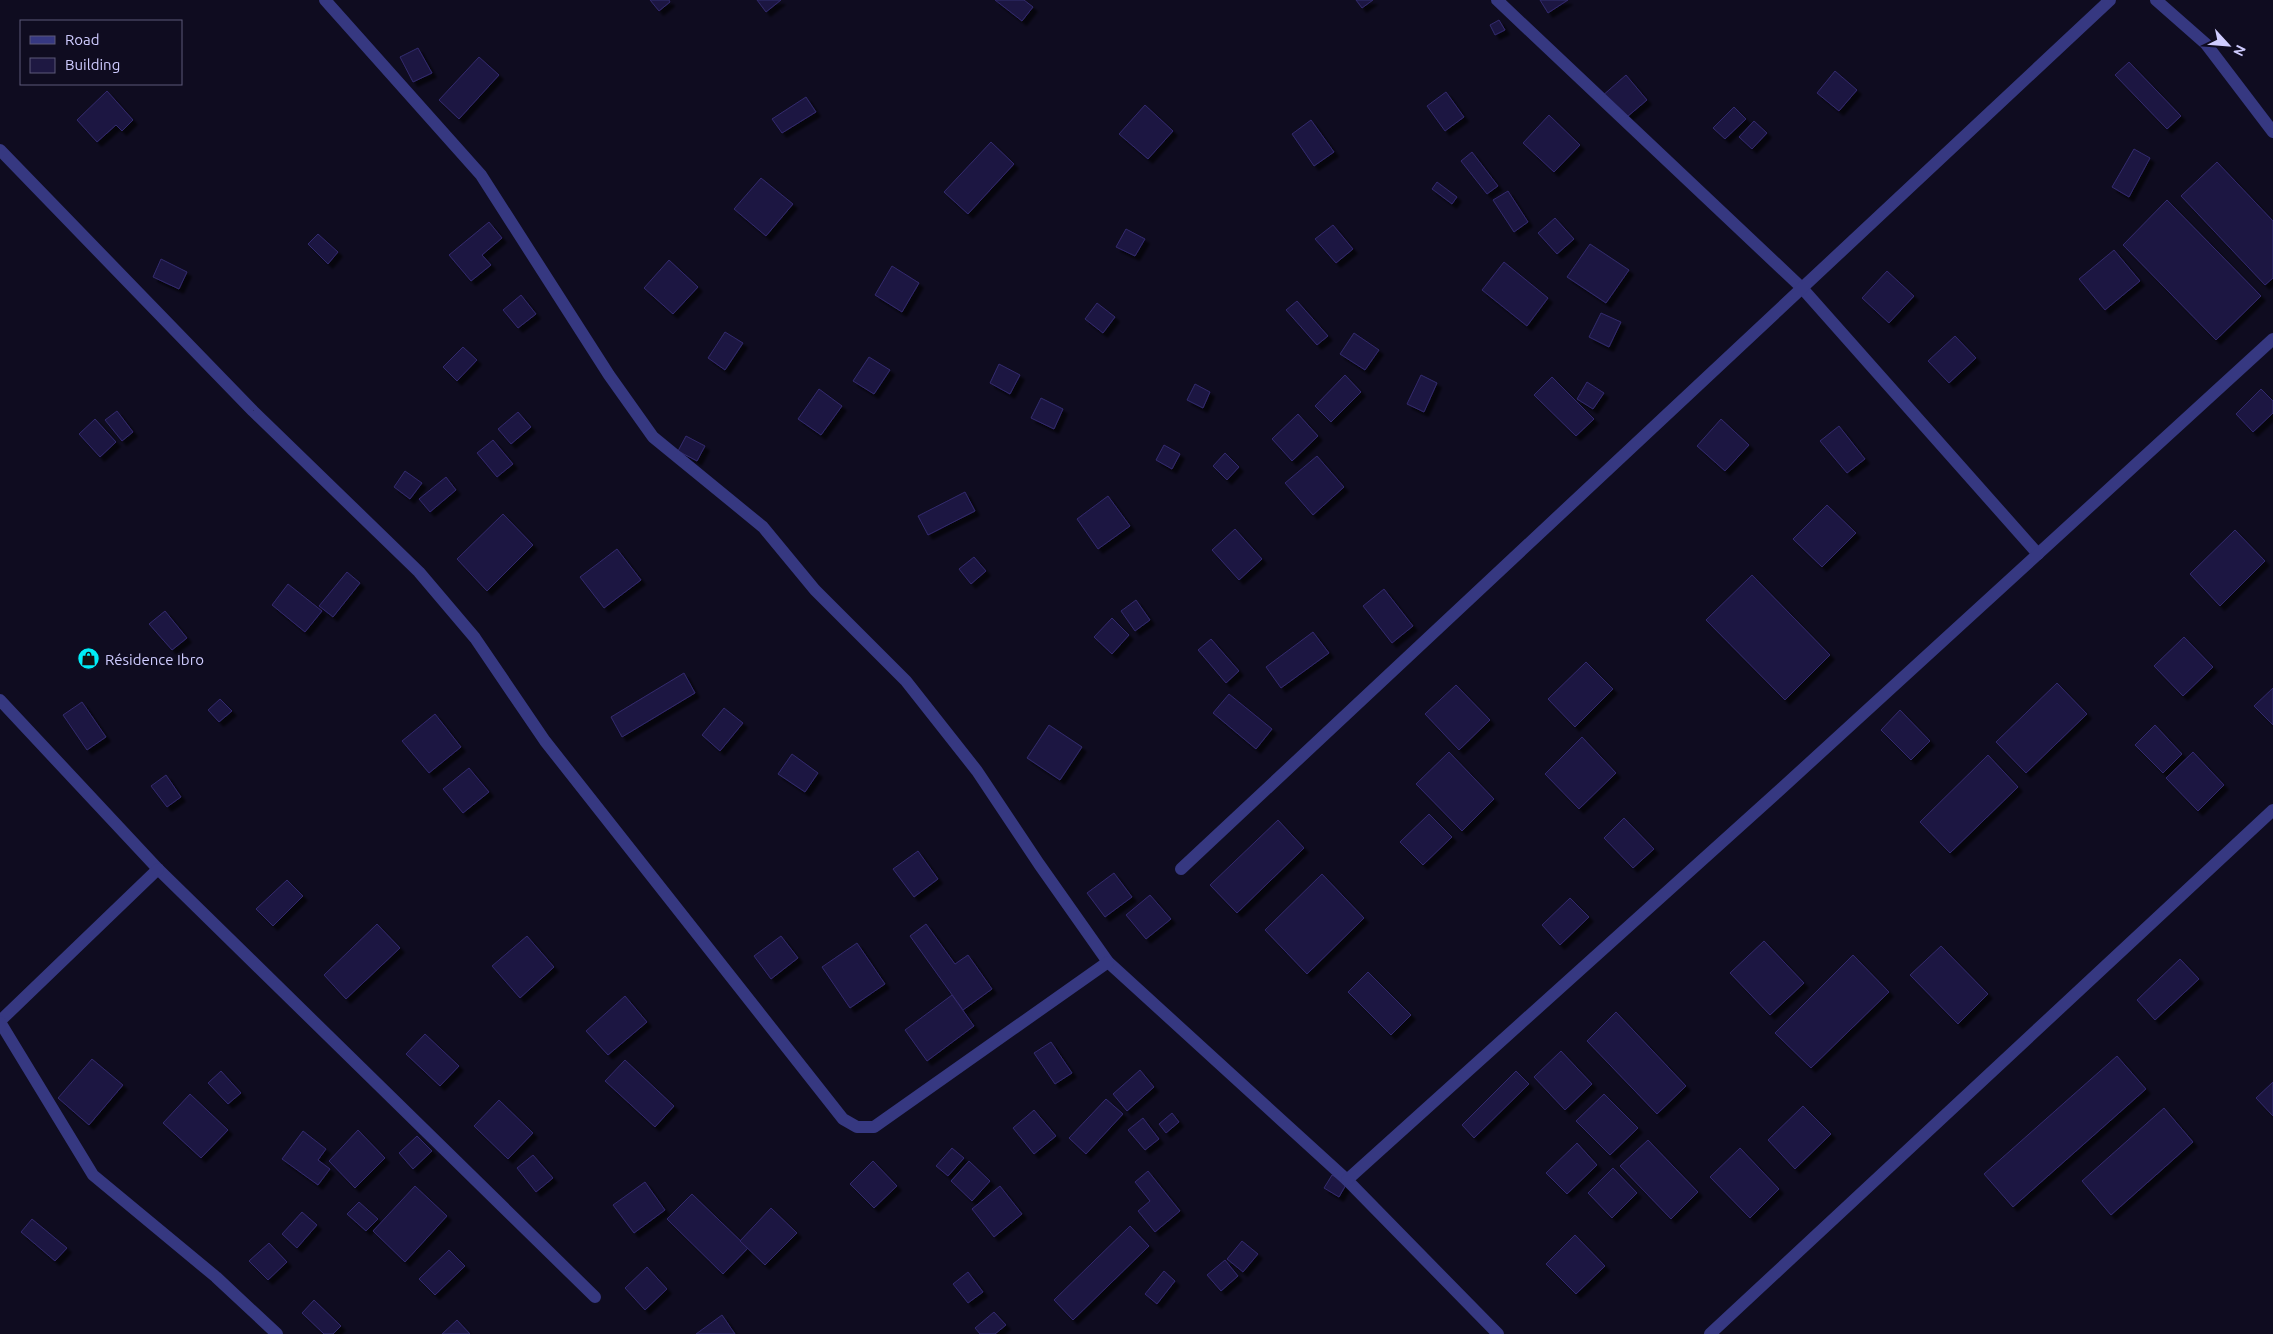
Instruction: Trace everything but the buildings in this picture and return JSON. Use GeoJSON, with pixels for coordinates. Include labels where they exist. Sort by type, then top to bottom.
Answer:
{"type":"FeatureCollection","features":[{"type":"Feature","properties":{"kind":"street"},"geometry":{"type":"LineString","coordinates":[[325,0],[481,175],[609,375],[653,437],[763,527],[815,590],[906,682],[977,771],[1038,864],[1108,962],[1347,1180],[1498,1334]]}},
{"type":"Feature","properties":{"kind":"street"},"geometry":{"type":"LineString","coordinates":[[1497,0],[1802,288],[2038,554]]}},
{"type":"Feature","properties":{"kind":"street"},"geometry":{"type":"LineString","coordinates":[[1181,869],[2110,0]]}},
{"type":"Feature","properties":{"kind":"street"},"geometry":{"type":"LineString","coordinates":[[2156,0],[2206,44],[2273,132]]}},
{"type":"Feature","properties":{"kind":"street"},"geometry":{"type":"LineString","coordinates":[[0,150],[253,411],[419,572],[475,638],[545,741],[843,1119],[857,1127],[874,1127],[1108,962]]}},
{"type":"Feature","properties":{"kind":"street"},"geometry":{"type":"LineString","coordinates":[[1347,1180],[2273,339]]}},
{"type":"Feature","properties":{"kind":"street"},"geometry":{"type":"LineString","coordinates":[[0,700],[158,870],[595,1297]]}},
{"type":"Feature","properties":{"kind":"street"},"geometry":{"type":"LineString","coordinates":[[1710,1334],[2273,810]]}},
{"type":"Feature","properties":{"kind":"street"},"geometry":{"type":"LineString","coordinates":[[158,870],[0,1021],[92,1175],[216,1277],[277,1334]]}},
{"type":"Feature","properties":{"kind":"place","name":"Résidence Ibro"},"geometry":{"type":"Point","coordinates":[89,659]}}]}
